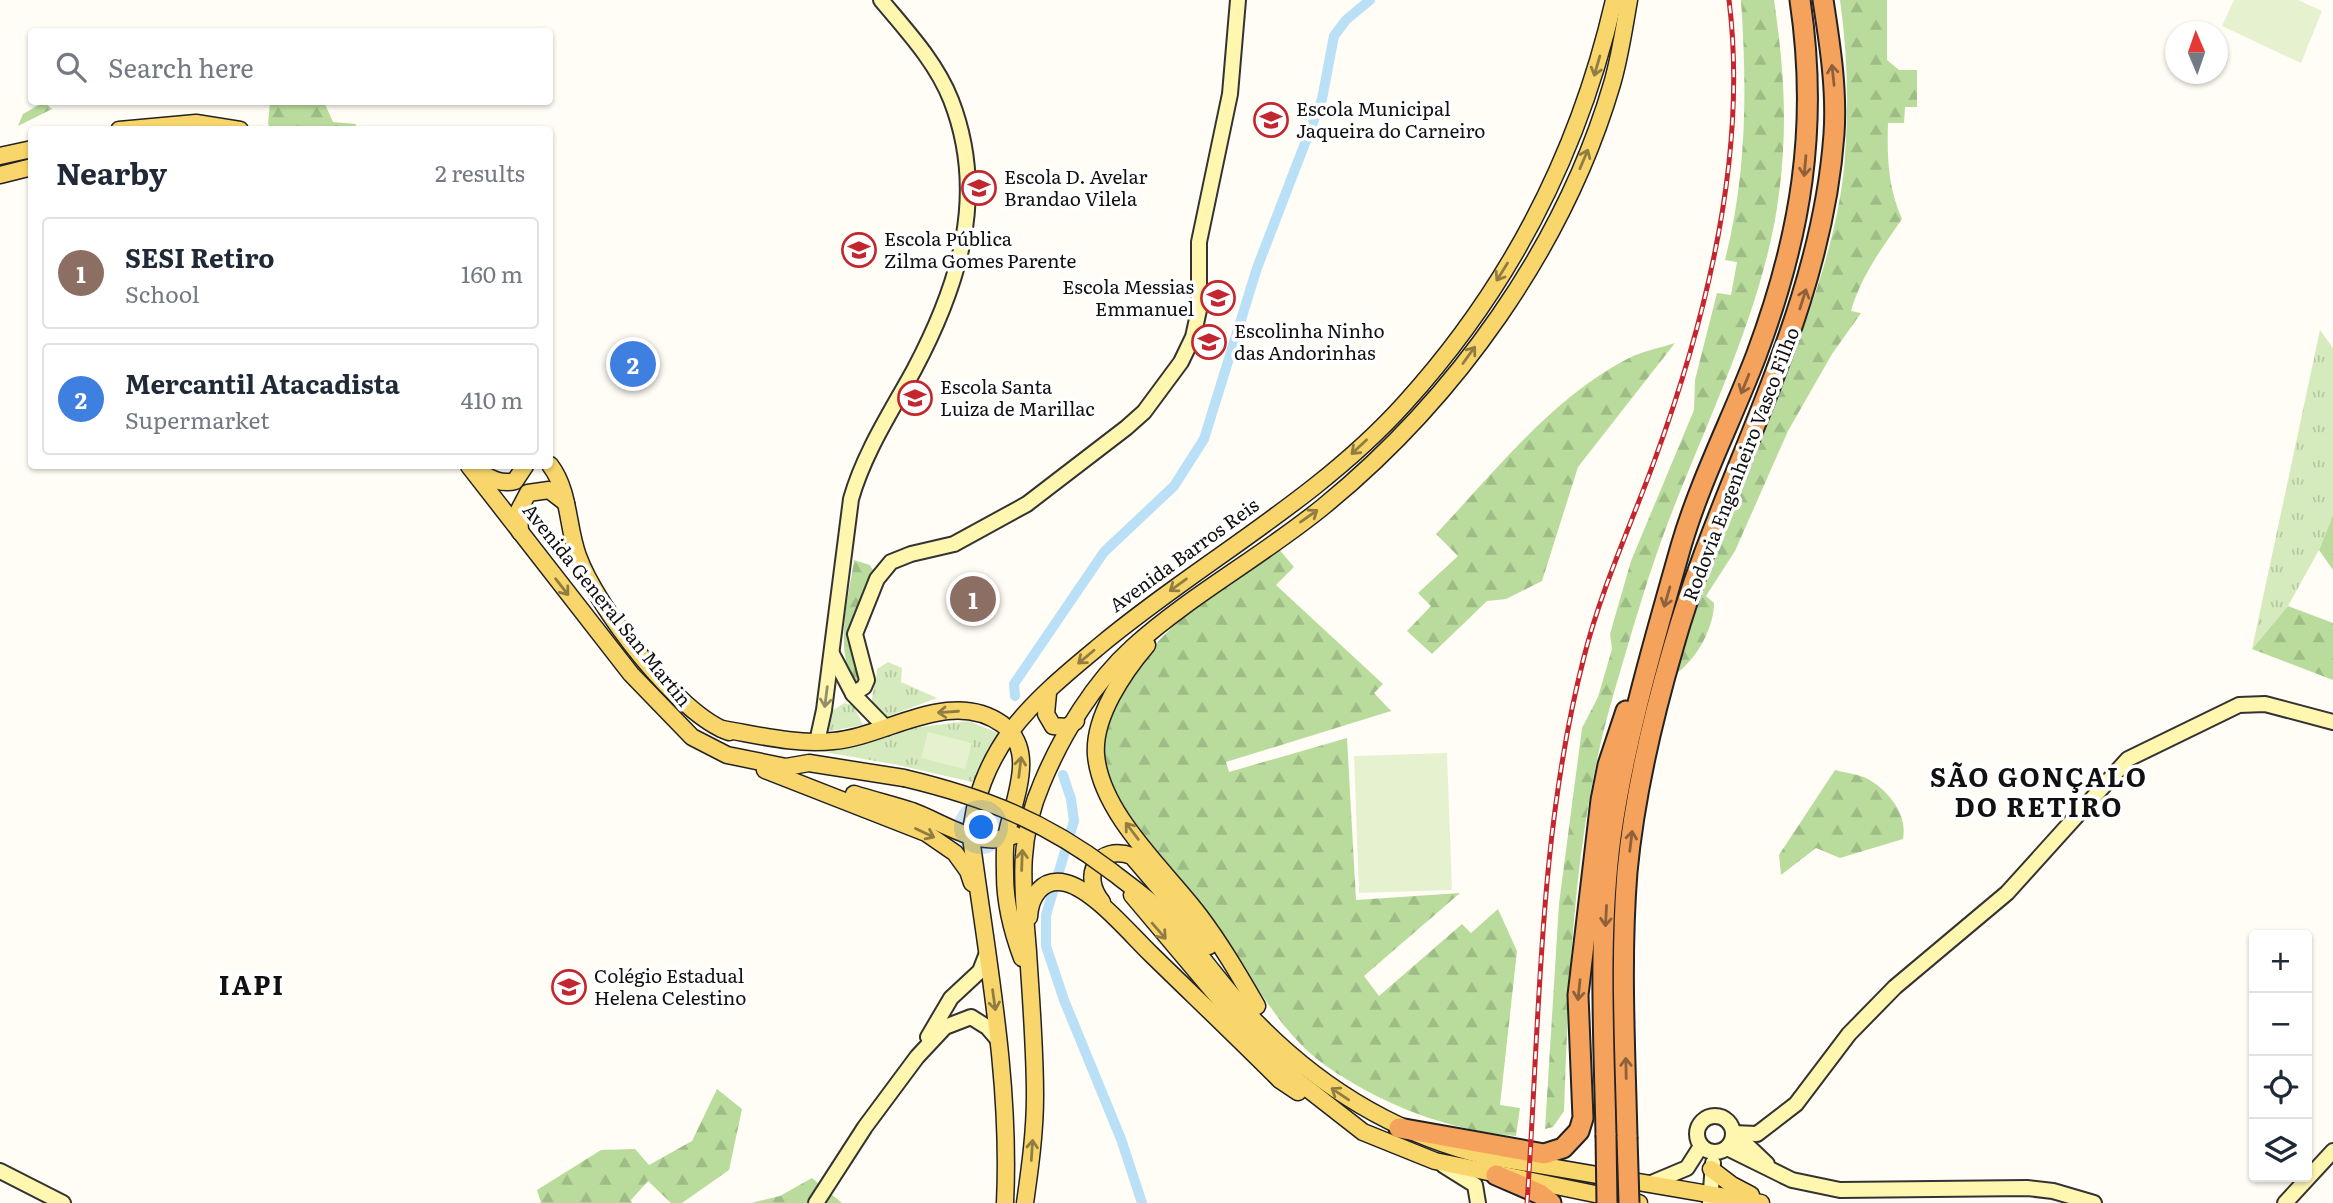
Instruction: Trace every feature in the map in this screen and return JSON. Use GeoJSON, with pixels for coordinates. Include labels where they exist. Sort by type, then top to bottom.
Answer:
{"type":"FeatureCollection","features":[{"type":"Feature","properties":{"kind":"highway","name":"Rodovia Engenheiro Vasco Filho"},"geometry":{"type":"LineString","coordinates":[[1607,1203],[1602,973],[1611,838],[1622,773],[1646,670],[1683,541],[1785,275],[1804,185],[1808,142],[1809,96],[1800,0]]}},
{"type":"Feature","properties":{"kind":"highway","name":"Rodovia Engenheiro Vasco Filho"},"geometry":{"type":"LineString","coordinates":[[1629,1203],[1625,934],[1627,873],[1634,818],[1673,645],[1704,548],[1782,359],[1806,291],[1822,225],[1834,134],[1835,86],[1823,0]]}},
{"type":"Feature","properties":{"kind":"highway"},"geometry":{"type":"LineString","coordinates":[[1399,1128],[1544,1154],[1563,1148],[1578,1131],[1584,1103],[1578,995],[1601,800],[1619,730],[1634,688],[1646,670]]}},
{"type":"Feature","properties":{"kind":"highway"},"geometry":{"type":"LineString","coordinates":[[1496,1175],[1540,1194],[1551,1203]]}},
{"type":"Feature","properties":{"kind":"main road","name":"Avenida Barros Reis"},"geometry":{"type":"LineString","coordinates":[[1005,1203],[1005,1122],[999,1041],[971,837],[972,819],[982,783],[1011,731],[1048,693],[1126,623],[1346,459],[1405,404],[1451,348],[1544,203],[1577,129],[1614,0]]}},
{"type":"Feature","properties":{"kind":"main road"},"geometry":{"type":"LineString","coordinates":[[794,781],[826,786],[913,812],[971,837],[1006,839],[1015,836],[1033,805],[1058,750],[1117,663],[1175,612],[1324,506],[1401,434],[1467,359],[1526,271],[1575,181],[1613,82],[1629,0]]}},
{"type":"Feature","properties":{"kind":"main road"},"geometry":{"type":"LineString","coordinates":[[163,126],[196,123],[215,126]]}},
{"type":"Feature","properties":{"kind":"main road"},"geometry":{"type":"LineString","coordinates":[[0,156],[28,150]]}},
{"type":"Feature","properties":{"kind":"main road"},"geometry":{"type":"LineString","coordinates":[[0,175],[28,168]]}},
{"type":"Feature","properties":{"kind":"main road","name":"Avenida General San Martin"},"geometry":{"type":"LineString","coordinates":[[471,469],[631,674],[692,737],[727,755],[786,766],[809,763],[904,778],[992,802],[1064,836],[1115,874]]}},
{"type":"Feature","properties":{"kind":"main road"},"geometry":{"type":"LineString","coordinates":[[474,469],[498,482],[507,483],[515,481],[523,469]]}},
{"type":"Feature","properties":{"kind":"main road","name":"Avenida General San Martin"},"geometry":{"type":"LineString","coordinates":[[552,469],[566,503],[578,555],[601,601],[674,694],[698,716],[722,729],[790,752],[809,763]]}},
{"type":"Feature","properties":{"kind":"main road"},"geometry":{"type":"LineString","coordinates":[[521,534],[519,510],[528,493],[549,490],[566,503]]}},
{"type":"Feature","properties":{"kind":"main road"},"geometry":{"type":"LineString","coordinates":[[1175,612],[1137,657],[1104,716],[1097,736],[1101,778],[1114,808],[1215,937],[1284,1048]]}},
{"type":"Feature","properties":{"kind":"main road"},"geometry":{"type":"LineString","coordinates":[[1048,693],[1046,714],[1053,726],[1067,727],[1076,721]]}},
{"type":"Feature","properties":{"kind":"main road"},"geometry":{"type":"LineString","coordinates":[[722,729],[817,742],[855,738],[916,717],[959,711],[992,718],[1011,731],[1018,741],[1021,761],[1006,839],[1007,906],[1029,977]]}},
{"type":"Feature","properties":{"kind":"main road"},"geometry":{"type":"LineString","coordinates":[[727,755],[939,840],[968,871],[980,906]]}},
{"type":"Feature","properties":{"kind":"main road"},"geometry":{"type":"LineString","coordinates":[[1025,1203],[1035,1096],[1021,883],[1023,845],[1033,805]]}},
{"type":"Feature","properties":{"kind":"main road"},"geometry":{"type":"LineString","coordinates":[[1114,918],[1096,895],[1093,874],[1096,865],[1106,854],[1120,851],[1142,863],[1256,1006]]}},
{"type":"Feature","properties":{"kind":"main road"},"geometry":{"type":"LineString","coordinates":[[1115,874],[1161,911],[1255,1021],[1284,1048],[1331,1087],[1399,1128],[1473,1153],[1649,1184],[1711,1198],[1761,1203]]}},
{"type":"Feature","properties":{"kind":"main road"},"geometry":{"type":"LineString","coordinates":[[1115,874],[1147,916],[1250,1035],[1299,1082],[1363,1132]]}},
{"type":"Feature","properties":{"kind":"main road"},"geometry":{"type":"LineString","coordinates":[[1027,948],[1033,898],[1051,883],[1066,883],[1077,887],[1114,918],[1280,1080],[1319,1108],[1363,1132],[1435,1161],[1639,1203]]}},
{"type":"Feature","properties":{"kind":"main road"},"geometry":{"type":"LineString","coordinates":[[1711,1169],[1732,1185],[1769,1203]]}},
{"type":"Feature","properties":{"kind":"street"},"geometry":{"type":"LineString","coordinates":[[817,742],[824,710],[846,524],[855,485],[941,316],[957,271],[969,205],[966,153],[950,100],[921,49],[881,0]]}},
{"type":"Feature","properties":{"kind":"street"},"geometry":{"type":"LineString","coordinates":[[853,694],[864,687],[867,680],[855,641],[857,626],[877,579],[891,562],[911,554],[954,544],[1027,504],[1144,412],[1181,362],[1193,337],[1199,310],[1199,242],[1230,94],[1238,0]]}},
{"type":"Feature","properties":{"kind":"street"},"geometry":{"type":"LineString","coordinates":[[831,650],[836,666],[853,694],[886,728]]}},
{"type":"Feature","properties":{"kind":"street"},"geometry":{"type":"LineString","coordinates":[[1701,1146],[1709,1151],[1758,1134],[1796,1104],[1857,1026],[1895,987],[2007,893],[2128,758],[2239,705],[2265,704],[2333,722]]}},
{"type":"Feature","properties":{"kind":"street"},"geometry":{"type":"LineString","coordinates":[[917,1057],[944,1008],[981,971],[987,953]]}},
{"type":"Feature","properties":{"kind":"street"},"geometry":{"type":"LineString","coordinates":[[963,987],[962,1005],[971,1017],[987,1027],[999,1041]]}},
{"type":"Feature","properties":{"kind":"street"},"geometry":{"type":"LineString","coordinates":[[816,1203],[865,1127],[917,1057],[945,1027],[971,1017]]}},
{"type":"Feature","properties":{"kind":"street"},"geometry":{"type":"LineString","coordinates":[[1649,1184],[1687,1168],[1701,1146],[1698,1129],[1711,1116],[1723,1118],[1732,1127],[1728,1143],[1711,1169],[1711,1198]]}},
{"type":"Feature","properties":{"kind":"street"},"geometry":{"type":"LineString","coordinates":[[1728,1143],[1747,1145],[1770,1168],[1809,1186],[1840,1190],[2027,1188],[2094,1203]]}},
{"type":"Feature","properties":{"kind":"street"},"geometry":{"type":"LineString","coordinates":[[2285,1203],[2333,1151]]}},
{"type":"Feature","properties":{"kind":"street"},"geometry":{"type":"LineString","coordinates":[[1435,1161],[1475,1185],[1478,1203]]}},
{"type":"Feature","properties":{"kind":"street"},"geometry":{"type":"LineString","coordinates":[[0,1171],[63,1203]]}},
{"type":"Feature","properties":{"kind":"green space"},"geometry":{"type":"Polygon","coordinates":[[[1741,0],[1774,0],[1784,97],[1779,194],[1771,238],[1746,325],[1656,556],[1600,747],[1576,901],[1564,1111],[1553,1127],[1545,1129],[1559,904],[1582,728],[1598,697],[1612,649],[1610,634],[1631,561],[1694,410],[1695,380],[1717,293],[1731,295],[1737,262],[1725,260],[1738,195],[1744,131],[1741,0]]]}},
{"type":"Feature","properties":{"kind":"green space"},"geometry":{"type":"Polygon","coordinates":[[[1840,0],[1887,0],[1887,60],[1899,70],[1917,70],[1917,107],[1905,107],[1904,123],[1888,123],[1889,172],[1902,219],[1860,286],[1851,311],[1861,313],[1832,354],[1788,431],[1735,551],[1706,596],[1714,603],[1711,623],[1702,643],[1690,661],[1674,675],[1712,566],[1801,334],[1835,225],[1844,169],[1847,127],[1846,63],[1840,0]]]}},
{"type":"Feature","properties":{"kind":"green space"},"geometry":{"type":"Polygon","coordinates":[[[2234,0],[2298,0],[2322,11],[2301,63],[2228,29],[2228,21],[2224,21],[2234,0]]]}},
{"type":"Feature","properties":{"kind":"green space"},"geometry":{"type":"Polygon","coordinates":[[[39,105],[47,105],[52,109],[18,126],[23,114],[39,105]]]}},
{"type":"Feature","properties":{"kind":"green space"},"geometry":{"type":"Polygon","coordinates":[[[270,105],[325,105],[333,122],[356,124],[270,126],[270,105]]]}},
{"type":"Feature","properties":{"kind":"green space"},"geometry":{"type":"Polygon","coordinates":[[[2320,330],[2333,348],[2333,515],[2319,550],[2288,606],[2252,649],[2320,330]]]}},
{"type":"Feature","properties":{"kind":"green space"},"geometry":{"type":"Polygon","coordinates":[[[1675,343],[1578,467],[1542,581],[1506,599],[1487,601],[1432,654],[1407,631],[1431,606],[1418,593],[1458,556],[1436,534],[1525,438],[1574,394],[1629,358],[1675,343]]]}},
{"type":"Feature","properties":{"kind":"green space"},"geometry":{"type":"Polygon","coordinates":[[[2333,515],[2333,570],[2319,550],[2333,515]]]}},
{"type":"Feature","properties":{"kind":"green space"},"geometry":{"type":"Polygon","coordinates":[[[1277,547],[1294,567],[1276,585],[1383,684],[1374,693],[1391,711],[1226,762],[1229,772],[1347,738],[1356,900],[1460,893],[1364,976],[1379,996],[1462,924],[1471,933],[1498,909],[1517,951],[1500,1105],[1520,1108],[1516,1136],[1466,1128],[1416,1113],[1368,1092],[1311,1054],[1285,1027],[1232,951],[1149,843],[1107,774],[1102,751],[1103,734],[1131,677],[1147,655],[1207,597],[1277,547]]]}},
{"type":"Feature","properties":{"kind":"green space"},"geometry":{"type":"Polygon","coordinates":[[[854,560],[870,565],[874,572],[847,639],[861,682],[855,687],[845,655],[844,640],[854,560]]]}},
{"type":"Feature","properties":{"kind":"green space"},"geometry":{"type":"Polygon","coordinates":[[[2288,606],[2333,623],[2333,680],[2252,649],[2288,606]]]}},
{"type":"Feature","properties":{"kind":"green space"},"geometry":{"type":"Polygon","coordinates":[[[888,662],[902,668],[901,682],[937,698],[886,717],[878,714],[872,705],[877,669],[888,662]]]}},
{"type":"Feature","properties":{"kind":"green space"},"geometry":{"type":"Polygon","coordinates":[[[844,703],[853,705],[863,725],[825,732],[830,712],[844,703]]]}},
{"type":"Feature","properties":{"kind":"green space"},"geometry":{"type":"Polygon","coordinates":[[[969,721],[1000,734],[976,783],[898,765],[791,746],[844,746],[920,727],[969,721]]]}},
{"type":"Feature","properties":{"kind":"green space"},"geometry":{"type":"Polygon","coordinates":[[[928,732],[972,743],[965,769],[921,758],[928,732]]]}},
{"type":"Feature","properties":{"kind":"green space"},"geometry":{"type":"Polygon","coordinates":[[[1447,753],[1452,890],[1359,893],[1354,756],[1447,753]]]}},
{"type":"Feature","properties":{"kind":"green space"},"geometry":{"type":"Polygon","coordinates":[[[1835,770],[1864,777],[1890,797],[1903,821],[1903,839],[1840,858],[1816,848],[1781,875],[1779,855],[1835,770]]]}},
{"type":"Feature","properties":{"kind":"green space"},"geometry":{"type":"Polygon","coordinates":[[[717,1089],[742,1109],[729,1170],[682,1203],[671,1203],[648,1181],[631,1200],[632,1203],[541,1203],[537,1190],[601,1150],[635,1149],[649,1165],[692,1141],[717,1089]]]}},
{"type":"Feature","properties":{"kind":"green space"},"geometry":{"type":"Polygon","coordinates":[[[812,1178],[842,1203],[751,1203],[780,1196],[812,1178]]]}},
{"type":"Feature","properties":{"kind":"waterway"},"geometry":{"type":"LineString","coordinates":[[1015,696],[1014,684],[1104,552],[1174,486],[1204,439],[1257,268],[1322,99],[1334,36],[1346,20],[1370,0]]}},
{"type":"Feature","properties":{"kind":"waterway"},"geometry":{"type":"LineString","coordinates":[[1063,775],[1071,799],[1074,821],[1046,915],[1046,946],[1064,1000],[1121,1139],[1142,1203]]}},
{"type":"Feature","properties":{"kind":"railway"},"geometry":{"type":"LineString","coordinates":[[1527,1203],[1543,928],[1549,860],[1569,724],[1584,657],[1599,607],[1674,405],[1691,349],[1719,233],[1733,116],[1729,0]]}},
{"type":"Feature","properties":{"kind":"place","name":"Escola Municipal Jaqueira do Carneiro"},"geometry":{"type":"Point","coordinates":[1271,120]}},
{"type":"Feature","properties":{"kind":"place","name":"Escola D. Avelar Brandao Vilela"},"geometry":{"type":"Point","coordinates":[979,188]}},
{"type":"Feature","properties":{"kind":"place","name":"Escola Pública Zilma Gomes Parente"},"geometry":{"type":"Point","coordinates":[859,250]}},
{"type":"Feature","properties":{"kind":"place","name":"Escola Messias Emmanuel"},"geometry":{"type":"Point","coordinates":[1218,298]}},
{"type":"Feature","properties":{"kind":"place","name":"Escolinha Ninho das Andorinhas"},"geometry":{"type":"Point","coordinates":[1209,342]}},
{"type":"Feature","properties":{"kind":"place","name":"Mercantil Atacadista"},"geometry":{"type":"Point","coordinates":[633,364]}},
{"type":"Feature","properties":{"kind":"place","name":"Escola Santa Luiza de Marillac"},"geometry":{"type":"Point","coordinates":[915,398]}},
{"type":"Feature","properties":{"kind":"place","name":"SESI Retiro"},"geometry":{"type":"Point","coordinates":[973,599]}},
{"type":"Feature","properties":{"kind":"place","name":"Colégio Estadual Helena Celestino"},"geometry":{"type":"Point","coordinates":[569,987]}},
{"type":"Feature","properties":{"kind":"district","name":"SÃO GONÇALO DO RETIRO"},"geometry":{"type":"Point","coordinates":[2039,793]}},
{"type":"Feature","properties":{"kind":"district","name":"IAPI"},"geometry":{"type":"Point","coordinates":[252,986]}}]}
